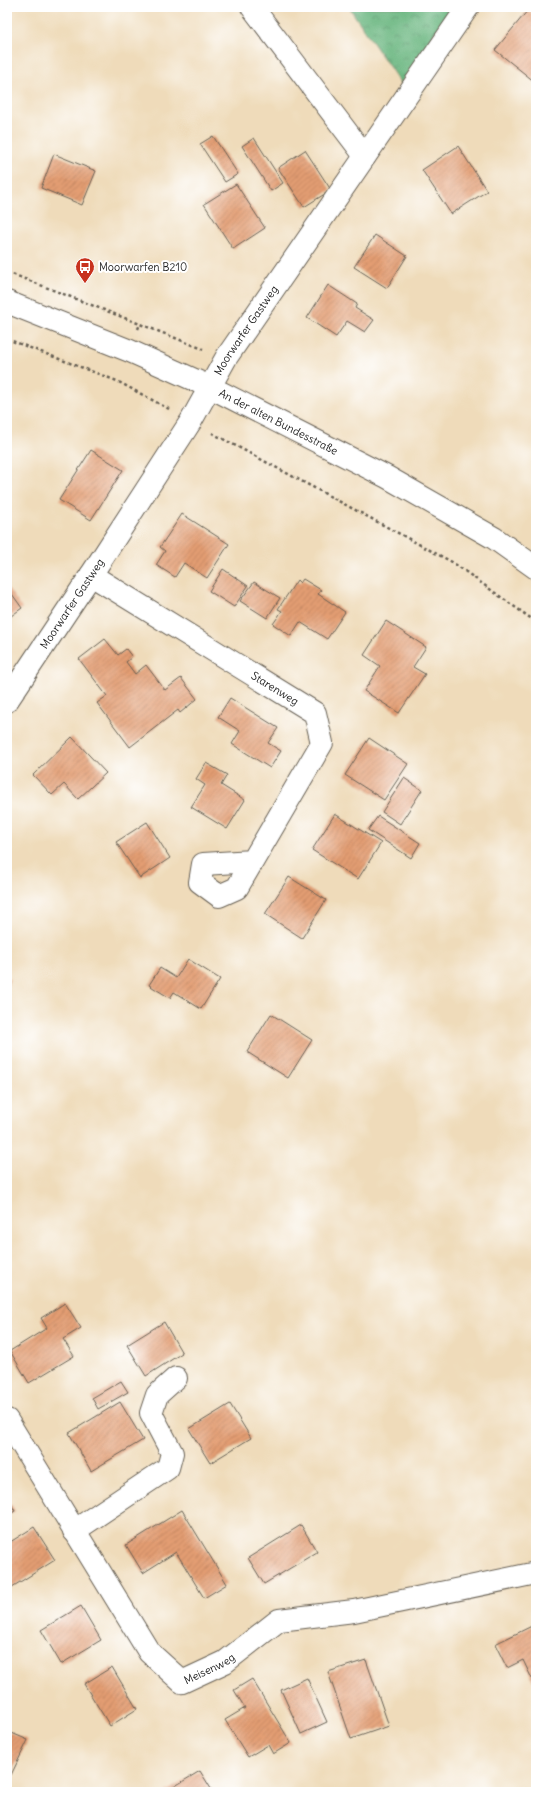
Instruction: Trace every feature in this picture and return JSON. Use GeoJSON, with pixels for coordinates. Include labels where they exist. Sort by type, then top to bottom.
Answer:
{"type":"FeatureCollection","features":[{"type":"Feature","properties":{"kind":"street"},"geometry":{"type":"LineString","coordinates":[[252,7],[365,156]]}},
{"type":"Feature","properties":{"kind":"street","name":"Moorwarfer Gastweg"},"geometry":{"type":"LineString","coordinates":[[7,701],[191,421],[226,358],[468,7]]}},
{"type":"Feature","properties":{"kind":"street","name":"An der alten Bundesstraße"},"geometry":{"type":"LineString","coordinates":[[7,302],[130,351],[210,387],[387,476],[494,538],[536,568]]}},
{"type":"Feature","properties":{"kind":"street","name":"Starenweg"},"geometry":{"type":"LineString","coordinates":[[91,575],[315,713],[322,743],[253,861]]}},
{"type":"Feature","properties":{"kind":"street"},"geometry":{"type":"LineString","coordinates":[[74,1531],[168,1468],[172,1453],[151,1413],[157,1394],[176,1378]]}},
{"type":"Feature","properties":{"kind":"street","name":"Meisenweg"},"geometry":{"type":"LineString","coordinates":[[7,1420],[149,1652],[182,1682],[225,1662],[279,1620],[354,1610],[536,1573]]}},
{"type":"Feature","properties":{"kind":"path"},"geometry":{"type":"LineString","coordinates":[[7,272],[140,324]]}},
{"type":"Feature","properties":{"kind":"path"},"geometry":{"type":"LineString","coordinates":[[7,339],[117,381],[452,562],[536,622]]}},
{"type":"Feature","properties":{"kind":"green space"},"geometry":{"type":"Polygon","coordinates":[[[349,7],[452,7],[401,84],[349,7]]]}},
{"type":"Feature","properties":{"kind":"building"},"geometry":{"type":"Polygon","coordinates":[[[528,10],[536,16],[535,82],[495,50],[528,10]]]}},
{"type":"Feature","properties":{"kind":"building"},"geometry":{"type":"Polygon","coordinates":[[[213,136],[238,174],[225,182],[200,144],[213,136]]]}},
{"type":"Feature","properties":{"kind":"building"},"geometry":{"type":"Polygon","coordinates":[[[254,138],[283,183],[271,191],[242,146],[254,138]]]}},
{"type":"Feature","properties":{"kind":"building"},"geometry":{"type":"Polygon","coordinates":[[[458,146],[487,191],[451,214],[422,170],[458,146]]]}},
{"type":"Feature","properties":{"kind":"building"},"geometry":{"type":"Polygon","coordinates":[[[305,150],[331,190],[304,207],[278,168],[305,150]]]}},
{"type":"Feature","properties":{"kind":"building"},"geometry":{"type":"Polygon","coordinates":[[[54,154],[96,171],[82,205],[41,188],[54,154]]]}},
{"type":"Feature","properties":{"kind":"building"},"geometry":{"type":"Polygon","coordinates":[[[236,184],[265,228],[233,249],[204,204],[236,184]]]}},
{"type":"Feature","properties":{"kind":"building"},"geometry":{"type":"Polygon","coordinates":[[[375,235],[407,256],[387,288],[354,267],[375,235]]]}},
{"type":"Feature","properties":{"kind":"building"},"geometry":{"type":"Polygon","coordinates":[[[328,285],[357,304],[355,308],[374,320],[365,332],[347,321],[336,337],[307,318],[328,285]]]}},
{"type":"Feature","properties":{"kind":"building"},"geometry":{"type":"Polygon","coordinates":[[[91,450],[123,470],[91,520],[59,500],[91,450]]]}},
{"type":"Feature","properties":{"kind":"building"},"geometry":{"type":"Polygon","coordinates":[[[182,514],[229,544],[207,578],[184,563],[175,577],[156,565],[165,551],[160,547],[182,514]]]}},
{"type":"Feature","properties":{"kind":"building"},"geometry":{"type":"Polygon","coordinates":[[[223,569],[248,586],[234,607],[209,591],[223,569]]]}},
{"type":"Feature","properties":{"kind":"building"},"geometry":{"type":"Polygon","coordinates":[[[303,579],[321,590],[318,594],[345,612],[327,639],[300,622],[291,636],[273,624],[282,611],[278,609],[297,580],[300,583],[303,579]]]}},
{"type":"Feature","properties":{"kind":"building"},"geometry":{"type":"Polygon","coordinates":[[[254,582],[280,598],[267,618],[240,601],[254,582]]]}},
{"type":"Feature","properties":{"kind":"building"},"geometry":{"type":"Polygon","coordinates":[[[7,587],[22,608],[7,619],[7,587]]]}},
{"type":"Feature","properties":{"kind":"building"},"geometry":{"type":"Polygon","coordinates":[[[386,621],[426,647],[413,667],[425,674],[399,713],[364,691],[380,666],[364,655],[386,621]]]}},
{"type":"Feature","properties":{"kind":"building"},"geometry":{"type":"Polygon","coordinates":[[[105,639],[118,655],[126,649],[132,657],[126,662],[135,674],[146,665],[165,690],[181,678],[197,699],[180,713],[178,710],[130,747],[97,703],[107,696],[79,659],[105,639]]]}},
{"type":"Feature","properties":{"kind":"building"},"geometry":{"type":"Polygon","coordinates":[[[230,698],[278,728],[268,743],[281,751],[270,768],[232,744],[240,731],[218,717],[230,698]]]}},
{"type":"Feature","properties":{"kind":"building"},"geometry":{"type":"Polygon","coordinates":[[[72,737],[106,773],[78,799],[64,784],[52,795],[33,775],[72,737]]]}},
{"type":"Feature","properties":{"kind":"building"},"geometry":{"type":"Polygon","coordinates":[[[369,738],[408,764],[384,800],[345,775],[369,738]]]}},
{"type":"Feature","properties":{"kind":"building"},"geometry":{"type":"Polygon","coordinates":[[[206,763],[227,775],[221,785],[245,800],[227,829],[191,807],[205,785],[196,779],[206,763]]]}},
{"type":"Feature","properties":{"kind":"building"},"geometry":{"type":"Polygon","coordinates":[[[404,778],[422,790],[400,824],[382,812],[404,778]]]}},
{"type":"Feature","properties":{"kind":"building"},"geometry":{"type":"Polygon","coordinates":[[[335,814],[381,843],[358,879],[312,850],[335,814]]]}},
{"type":"Feature","properties":{"kind":"building"},"geometry":{"type":"Polygon","coordinates":[[[378,816],[420,843],[411,858],[368,830],[378,816]]]}},
{"type":"Feature","properties":{"kind":"building"},"geometry":{"type":"Polygon","coordinates":[[[147,822],[170,858],[140,878],[116,842],[147,822]]]}},
{"type":"Feature","properties":{"kind":"building"},"geometry":{"type":"Polygon","coordinates":[[[289,877],[326,900],[302,938],[265,914],[289,877]]]}},
{"type":"Feature","properties":{"kind":"building"},"geometry":{"type":"Polygon","coordinates":[[[188,959],[220,979],[201,1009],[174,992],[170,998],[149,985],[160,968],[176,978],[188,959]]]}},
{"type":"Feature","properties":{"kind":"building"},"geometry":{"type":"Polygon","coordinates":[[[7,978],[10,979],[7,987],[7,978]]]}},
{"type":"Feature","properties":{"kind":"building"},"geometry":{"type":"Polygon","coordinates":[[[271,1014],[312,1040],[288,1078],[247,1052],[271,1014]]]}},
{"type":"Feature","properties":{"kind":"building"},"geometry":{"type":"Polygon","coordinates":[[[65,1303],[81,1328],[63,1339],[74,1356],[29,1383],[10,1351],[47,1328],[41,1318],[65,1303]]]}},
{"type":"Feature","properties":{"kind":"building"},"geometry":{"type":"Polygon","coordinates":[[[164,1322],[182,1353],[146,1376],[127,1345],[164,1322]]]}},
{"type":"Feature","properties":{"kind":"building"},"geometry":{"type":"Polygon","coordinates":[[[121,1381],[128,1392],[98,1409],[92,1398],[121,1381]]]}},
{"type":"Feature","properties":{"kind":"building"},"geometry":{"type":"Polygon","coordinates":[[[120,1402],[143,1440],[91,1471],[69,1433],[120,1402]]]}},
{"type":"Feature","properties":{"kind":"building"},"geometry":{"type":"Polygon","coordinates":[[[230,1404],[251,1438],[210,1463],[189,1429],[230,1404]]]}},
{"type":"Feature","properties":{"kind":"building"},"geometry":{"type":"Polygon","coordinates":[[[7,1497],[15,1511],[7,1516],[7,1497]]]}},
{"type":"Feature","properties":{"kind":"building"},"geometry":{"type":"Polygon","coordinates":[[[182,1510],[227,1584],[204,1598],[176,1552],[143,1573],[126,1545],[182,1510]]]}},
{"type":"Feature","properties":{"kind":"building"},"geometry":{"type":"Polygon","coordinates":[[[301,1525],[317,1552],[264,1584],[248,1558],[301,1525]]]}},
{"type":"Feature","properties":{"kind":"building"},"geometry":{"type":"Polygon","coordinates":[[[34,1527],[55,1560],[12,1587],[7,1579],[7,1544],[34,1527]]]}},
{"type":"Feature","properties":{"kind":"building"},"geometry":{"type":"Polygon","coordinates":[[[81,1606],[101,1640],[61,1664],[41,1630],[81,1606]]]}},
{"type":"Feature","properties":{"kind":"building"},"geometry":{"type":"Polygon","coordinates":[[[536,1624],[536,1680],[533,1681],[523,1660],[507,1668],[495,1644],[536,1624]]]}},
{"type":"Feature","properties":{"kind":"building"},"geometry":{"type":"Polygon","coordinates":[[[366,1660],[389,1726],[351,1739],[328,1672],[366,1660]]]}},
{"type":"Feature","properties":{"kind":"building"},"geometry":{"type":"Polygon","coordinates":[[[112,1667],[137,1709],[110,1726],[84,1684],[112,1667]]]}},
{"type":"Feature","properties":{"kind":"building"},"geometry":{"type":"Polygon","coordinates":[[[307,1678],[327,1722],[301,1734],[281,1690],[307,1678]]]}},
{"type":"Feature","properties":{"kind":"building"},"geometry":{"type":"Polygon","coordinates":[[[252,1679],[291,1743],[273,1754],[268,1745],[248,1757],[225,1720],[245,1708],[234,1690],[252,1679]]]}},
{"type":"Feature","properties":{"kind":"building"},"geometry":{"type":"Polygon","coordinates":[[[7,1731],[28,1740],[11,1775],[7,1773],[7,1731]]]}},
{"type":"Feature","properties":{"kind":"building"},"geometry":{"type":"Polygon","coordinates":[[[200,1771],[213,1792],[165,1792],[200,1771]]]}},
{"type":"Feature","properties":{"kind":"place","name":"Moorwarfen B210"},"geometry":{"type":"Point","coordinates":[85,284]}}]}
